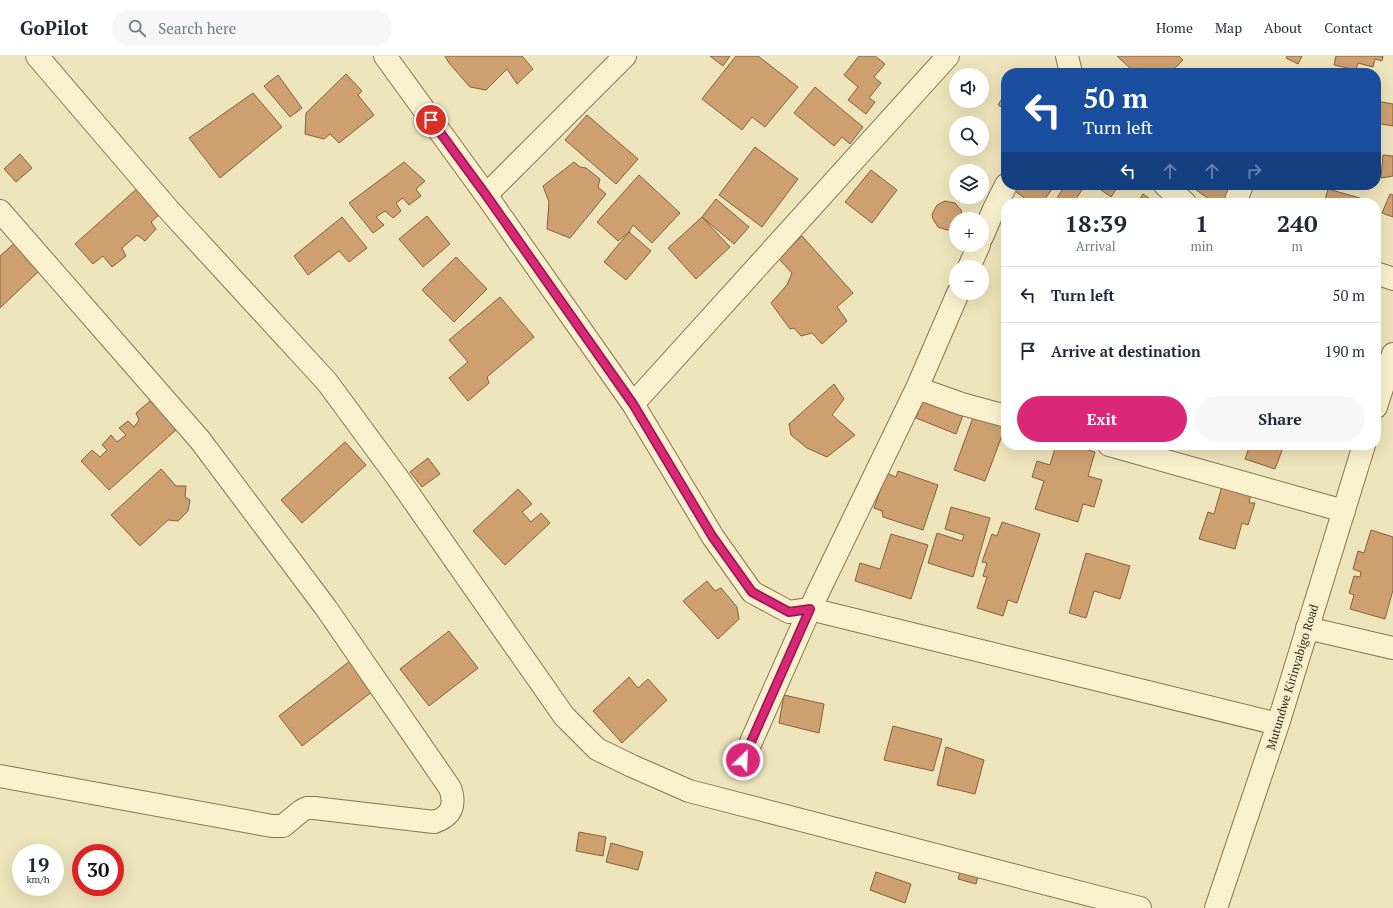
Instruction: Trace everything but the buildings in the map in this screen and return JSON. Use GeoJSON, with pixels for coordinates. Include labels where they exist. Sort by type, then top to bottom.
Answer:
{"type":"FeatureCollection","features":[{"type":"Feature","properties":{"kind":"street"},"geometry":{"type":"LineString","coordinates":[[37,56],[168,209],[327,382],[397,477],[564,716],[597,749],[689,791],[1140,908]]}},
{"type":"Feature","properties":{"kind":"street"},"geometry":{"type":"LineString","coordinates":[[385,56],[486,195],[633,404],[712,536],[752,592],[789,612],[810,609],[1278,724]]}},
{"type":"Feature","properties":{"kind":"street"},"geometry":{"type":"LineString","coordinates":[[486,195],[625,56]]}},
{"type":"Feature","properties":{"kind":"street"},"geometry":{"type":"LineString","coordinates":[[633,404],[948,56]]}},
{"type":"Feature","properties":{"kind":"street"},"geometry":{"type":"LineString","coordinates":[[1067,56],[1070,68]]}},
{"type":"Feature","properties":{"kind":"street"},"geometry":{"type":"LineString","coordinates":[[989,221],[1004,190]]}},
{"type":"Feature","properties":{"kind":"street"},"geometry":{"type":"LineString","coordinates":[[1171,190],[1179,198]]}},
{"type":"Feature","properties":{"kind":"street"},"geometry":{"type":"LineString","coordinates":[[0,211],[200,440],[326,608],[450,788],[452,806],[448,814],[443,819],[434,822],[307,808],[282,826],[272,826],[0,776]]}},
{"type":"Feature","properties":{"kind":"street"},"geometry":{"type":"LineString","coordinates":[[1381,275],[1393,279]]}},
{"type":"Feature","properties":{"kind":"street"},"geometry":{"type":"LineString","coordinates":[[743,760],[810,609],[917,388],[955,300]]}},
{"type":"Feature","properties":{"kind":"street"},"geometry":{"type":"LineString","coordinates":[[1381,391],[1393,354]]}},
{"type":"Feature","properties":{"kind":"street"},"geometry":{"type":"LineString","coordinates":[[917,388],[962,404],[1001,415]]}},
{"type":"Feature","properties":{"kind":"street"},"geometry":{"type":"LineString","coordinates":[[1127,450],[1344,511]]}},
{"type":"Feature","properties":{"kind":"street","name":"Mutundwe Kirinyabigo Road"},"geometry":{"type":"LineString","coordinates":[[1216,908],[1278,724],[1362,450]]}},
{"type":"Feature","properties":{"kind":"street"},"geometry":{"type":"LineString","coordinates":[[1307,628],[1393,648]]}},
{"type":"Feature","properties":{"kind":"route"},"geometry":{"type":"LineString","coordinates":[[431,120],[486,195],[633,404],[712,536],[752,592],[789,612],[810,609],[743,760]]}}]}
